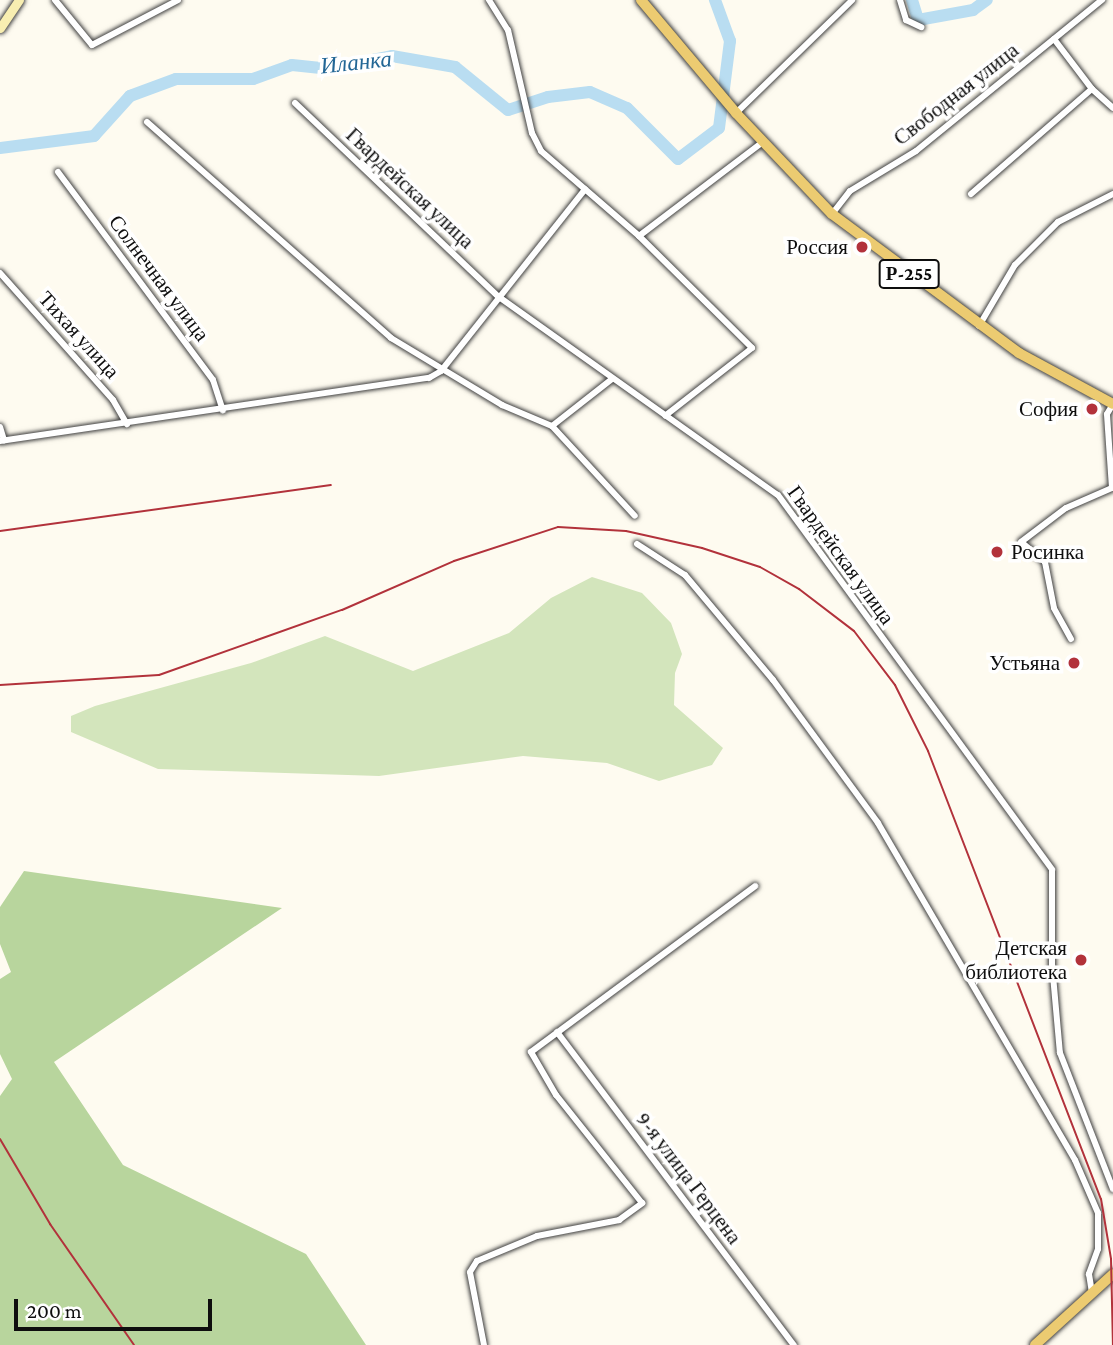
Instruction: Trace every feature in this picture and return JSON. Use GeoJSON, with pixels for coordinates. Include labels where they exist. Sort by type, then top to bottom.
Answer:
{"type":"FeatureCollection","features":[{"type":"Feature","properties":{"kind":"main road","name":"Р-255"},"geometry":{"type":"LineString","coordinates":[[641,0],[734,111],[832,214],[979,326],[1019,353],[1113,404]]}},
{"type":"Feature","properties":{"kind":"main road"},"geometry":{"type":"LineString","coordinates":[[1035,1345],[1113,1274]]}},
{"type":"Feature","properties":{"kind":"street"},"geometry":{"type":"LineString","coordinates":[[0,28],[19,0]]}},
{"type":"Feature","properties":{"kind":"street"},"geometry":{"type":"LineString","coordinates":[[55,0],[92,45],[178,0]]}},
{"type":"Feature","properties":{"kind":"street"},"geometry":{"type":"LineString","coordinates":[[489,0],[508,30],[527,115],[541,151],[639,236],[752,348],[665,416]]}},
{"type":"Feature","properties":{"kind":"street"},"geometry":{"type":"LineString","coordinates":[[734,111],[852,0]]}},
{"type":"Feature","properties":{"kind":"street"},"geometry":{"type":"LineString","coordinates":[[900,0],[906,20],[921,27]]}},
{"type":"Feature","properties":{"kind":"street","name":"Свободная улица"},"geometry":{"type":"LineString","coordinates":[[832,214],[850,191],[916,150],[1102,0]]}},
{"type":"Feature","properties":{"kind":"street"},"geometry":{"type":"LineString","coordinates":[[1054,39],[1092,89],[1113,108]]}},
{"type":"Feature","properties":{"kind":"street"},"geometry":{"type":"LineString","coordinates":[[971,194],[1092,89]]}},
{"type":"Feature","properties":{"kind":"street","name":"Гвардейская улица"},"geometry":{"type":"LineString","coordinates":[[295,103],[499,298],[778,495],[1052,870],[1052,964],[1060,1053],[1113,1189]]}},
{"type":"Feature","properties":{"kind":"street"},"geometry":{"type":"LineString","coordinates":[[148,122],[391,338],[441,371],[502,405],[552,426],[635,516]]}},
{"type":"Feature","properties":{"kind":"street"},"geometry":{"type":"LineString","coordinates":[[639,236],[763,142]]}},
{"type":"Feature","properties":{"kind":"street","name":"Солнечная улица"},"geometry":{"type":"LineString","coordinates":[[58,172],[213,380],[223,410]]}},
{"type":"Feature","properties":{"kind":"street"},"geometry":{"type":"LineString","coordinates":[[0,427],[2,441],[416,383],[441,371],[585,189]]}},
{"type":"Feature","properties":{"kind":"street"},"geometry":{"type":"LineString","coordinates":[[979,326],[1014,265],[1068,215],[1113,194]]}},
{"type":"Feature","properties":{"kind":"street","name":"Тихая улица"},"geometry":{"type":"LineString","coordinates":[[0,272],[113,400],[127,424]]}},
{"type":"Feature","properties":{"kind":"street"},"geometry":{"type":"LineString","coordinates":[[552,426],[612,379]]}},
{"type":"Feature","properties":{"kind":"street"},"geometry":{"type":"LineString","coordinates":[[1071,639],[1054,608],[1045,562],[1021,542],[1066,508],[1112,488],[1107,414],[1113,404]]}},
{"type":"Feature","properties":{"kind":"street"},"geometry":{"type":"LineString","coordinates":[[638,544],[685,575],[773,680],[878,823],[1075,1160],[1098,1213],[1098,1249],[1089,1274],[1092,1293]]}},
{"type":"Feature","properties":{"kind":"street"},"geometry":{"type":"LineString","coordinates":[[484,1345],[470,1272],[477,1261],[537,1236],[619,1220],[642,1203],[556,1095],[531,1052],[755,886]]}},
{"type":"Feature","properties":{"kind":"street","name":"9-я улица Герцена"},"geometry":{"type":"LineString","coordinates":[[557,1032],[794,1345]]}},
{"type":"Feature","properties":{"kind":"green space"},"geometry":{"type":"Polygon","coordinates":[[[592,577],[642,593],[671,623],[682,654],[675,673],[674,705],[723,748],[712,765],[659,781],[607,763],[523,756],[379,776],[158,769],[71,732],[71,716],[95,706],[251,663],[325,636],[413,671],[509,633],[551,598],[592,577]]]}},
{"type":"Feature","properties":{"kind":"green space"},"geometry":{"type":"Polygon","coordinates":[[[24,871],[282,908],[54,1062],[123,1165],[306,1254],[366,1345],[0,1345],[0,1096],[12,1079],[0,1054],[0,979],[11,972],[0,944],[0,907],[24,871]]]}},
{"type":"Feature","properties":{"kind":"waterway","name":"Иланка"},"geometry":{"type":"LineString","coordinates":[[0,148],[94,136],[130,96],[176,79],[253,79],[292,65],[328,69],[392,56],[455,67],[508,110],[548,97],[590,92],[627,108],[678,159],[719,128],[730,41],[715,0]]}},
{"type":"Feature","properties":{"kind":"waterway","name":"Иланка"},"geometry":{"type":"LineString","coordinates":[[912,0],[918,20],[973,10],[987,0]]}},
{"type":"Feature","properties":{"kind":"railway"},"geometry":{"type":"LineString","coordinates":[[0,531],[331,485]]}},
{"type":"Feature","properties":{"kind":"railway"},"geometry":{"type":"LineString","coordinates":[[0,685],[159,675],[342,610],[454,561],[558,527],[626,531],[702,548],[760,567],[799,589],[854,631],[895,685],[928,751],[1101,1199],[1111,1259],[1113,1345]]}},
{"type":"Feature","properties":{"kind":"railway"},"geometry":{"type":"LineString","coordinates":[[0,1139],[50,1224],[134,1345]]}},
{"type":"Feature","properties":{"kind":"place","name":"Россия"},"geometry":{"type":"Point","coordinates":[862,247]}},
{"type":"Feature","properties":{"kind":"place","name":"София"},"geometry":{"type":"Point","coordinates":[1092,409]}},
{"type":"Feature","properties":{"kind":"place","name":"Росинка"},"geometry":{"type":"Point","coordinates":[997,552]}},
{"type":"Feature","properties":{"kind":"place","name":"Устьяна"},"geometry":{"type":"Point","coordinates":[1074,663]}},
{"type":"Feature","properties":{"kind":"place","name":"Детская библиотека"},"geometry":{"type":"Point","coordinates":[1081,960]}}]}
